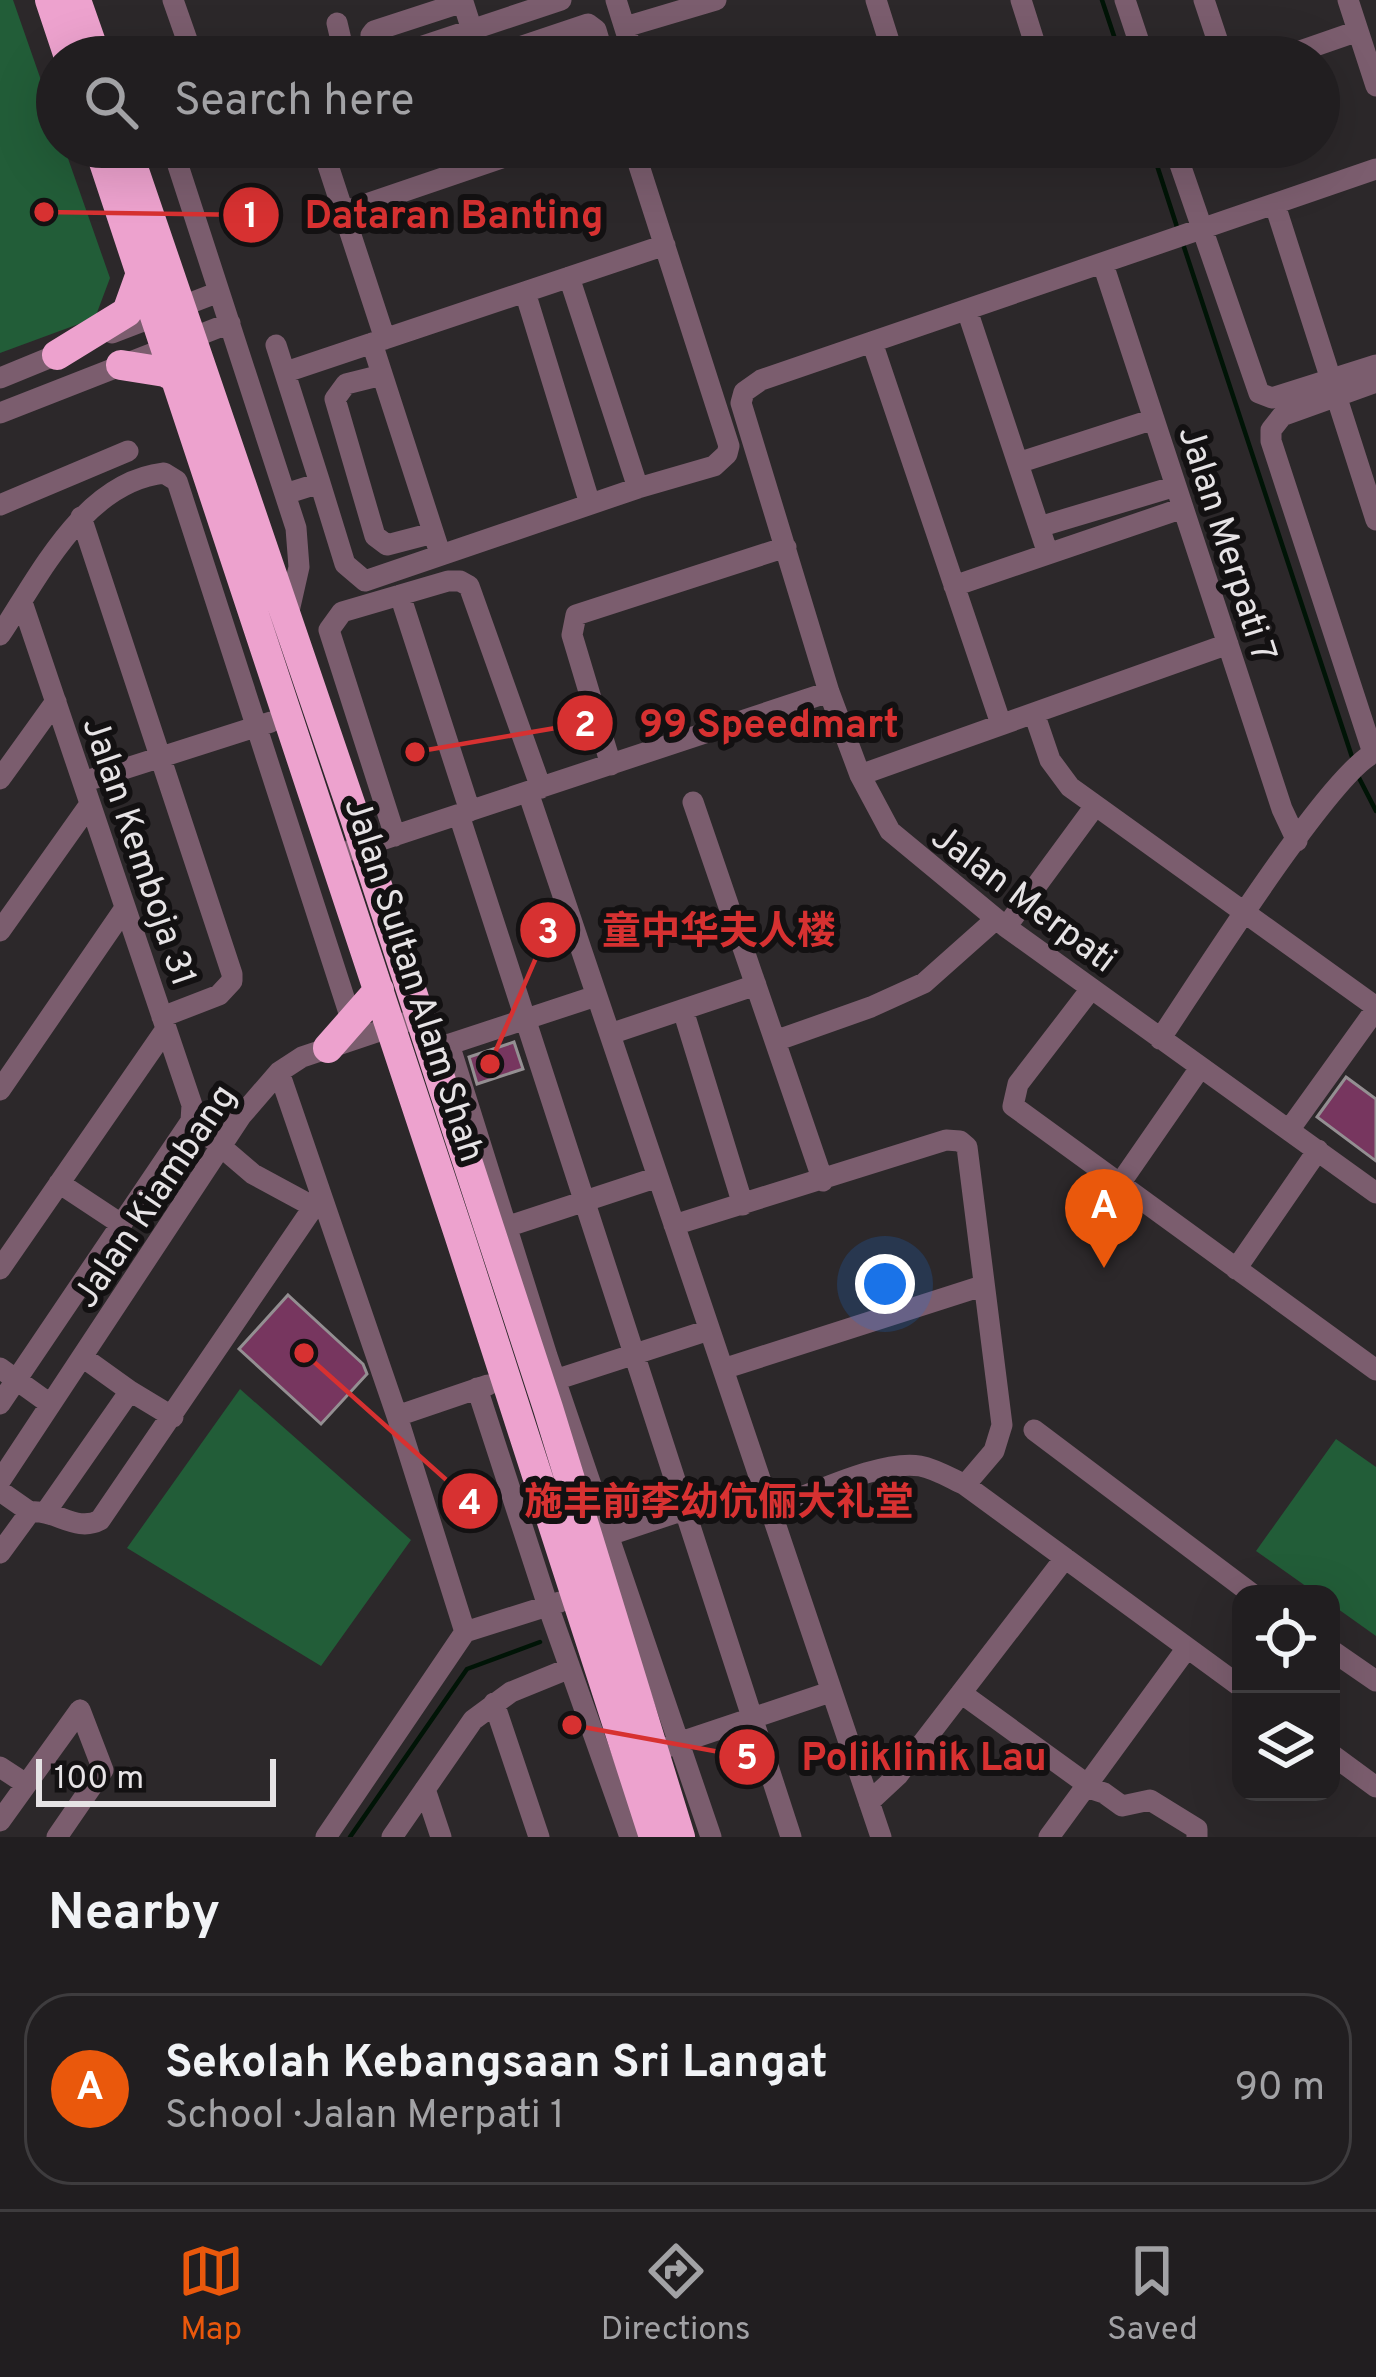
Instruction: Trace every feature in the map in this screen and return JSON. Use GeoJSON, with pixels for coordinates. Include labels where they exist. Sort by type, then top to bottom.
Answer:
{"type":"FeatureCollection","features":[{"type":"Feature","properties":{"kind":"highway"},"geometry":{"type":"LineString","coordinates":[[50,0],[62,36]]}},
{"type":"Feature","properties":{"kind":"highway"},"geometry":{"type":"LineString","coordinates":[[76,0],[89,36]]}},
{"type":"Feature","properties":{"kind":"highway","name":"Jalan Sultan Alam Shah"},"geometry":{"type":"LineString","coordinates":[[116,168],[141,273],[168,311]]}},
{"type":"Feature","properties":{"kind":"highway","name":"Jalan Sultan Alam Shah"},"geometry":{"type":"LineString","coordinates":[[119,168],[168,311],[288,717],[349,851],[405,1023],[598,1539],[667,1747],[680,1837]]}},
{"type":"Feature","properties":{"kind":"highway"},"geometry":{"type":"LineString","coordinates":[[57,355],[127,312],[141,273]]}},
{"type":"Feature","properties":{"kind":"highway"},"geometry":{"type":"LineString","coordinates":[[121,365],[177,354]]}},
{"type":"Feature","properties":{"kind":"highway","name":"Jalan Sultan Alam Shah"},"geometry":{"type":"LineString","coordinates":[[177,354],[287,620],[311,690],[379,990],[405,1023],[440,1047],[486,1234],[492,1384],[562,1601],[654,1837]]}},
{"type":"Feature","properties":{"kind":"highway"},"geometry":{"type":"LineString","coordinates":[[328,1048],[379,990]]}},
{"type":"Feature","properties":{"kind":"street"},"geometry":{"type":"LineString","coordinates":[[173,0],[186,36]]}},
{"type":"Feature","properties":{"kind":"street"},"geometry":{"type":"LineString","coordinates":[[616,0],[628,36]]}},
{"type":"Feature","properties":{"kind":"street"},"geometry":{"type":"LineString","coordinates":[[625,27],[716,0]]}},
{"type":"Feature","properties":{"kind":"street"},"geometry":{"type":"LineString","coordinates":[[876,0],[887,36]]}},
{"type":"Feature","properties":{"kind":"street"},"geometry":{"type":"LineString","coordinates":[[1021,0],[1032,36]]}},
{"type":"Feature","properties":{"kind":"street"},"geometry":{"type":"LineString","coordinates":[[1124,0],[1137,36]]}},
{"type":"Feature","properties":{"kind":"street"},"geometry":{"type":"LineString","coordinates":[[1204,0],[1216,36]]}},
{"type":"Feature","properties":{"kind":"street"},"geometry":{"type":"LineString","coordinates":[[1348,0],[1376,86]]}},
{"type":"Feature","properties":{"kind":"street"},"geometry":{"type":"LineString","coordinates":[[371,36],[374,31],[463,1],[472,30]]}},
{"type":"Feature","properties":{"kind":"street"},"geometry":{"type":"LineString","coordinates":[[454,36],[550,2]]}},
{"type":"Feature","properties":{"kind":"street"},"geometry":{"type":"LineString","coordinates":[[337,23],[340,36]]}},
{"type":"Feature","properties":{"kind":"street"},"geometry":{"type":"LineString","coordinates":[[552,36],[588,24],[598,36]]}},
{"type":"Feature","properties":{"kind":"street"},"geometry":{"type":"LineString","coordinates":[[1340,37],[1358,31]]}},
{"type":"Feature","properties":{"kind":"street"},"geometry":{"type":"LineString","coordinates":[[179,168],[296,528],[299,567],[287,620]]}},
{"type":"Feature","properties":{"kind":"street"},"geometry":{"type":"LineString","coordinates":[[329,168],[378,341],[382,375],[437,543]]}},
{"type":"Feature","properties":{"kind":"street"},"geometry":{"type":"LineString","coordinates":[[344,212],[473,168]]}},
{"type":"Feature","properties":{"kind":"street"},"geometry":{"type":"LineString","coordinates":[[382,375],[346,384],[335,399],[375,536],[387,545],[437,543],[714,466],[728,454],[729,446],[640,168]]}},
{"type":"Feature","properties":{"kind":"street"},"geometry":{"type":"LineString","coordinates":[[1177,168],[1187,236],[1259,393],[1272,398],[1376,382]]}},
{"type":"Feature","properties":{"kind":"street"},"geometry":{"type":"LineString","coordinates":[[1001,724],[872,342],[1376,169]]}},
{"type":"Feature","properties":{"kind":"street"},"geometry":{"type":"LineString","coordinates":[[1274,205],[1376,520]]}},
{"type":"Feature","properties":{"kind":"street"},"geometry":{"type":"LineString","coordinates":[[286,372],[664,245]]}},
{"type":"Feature","properties":{"kind":"street","name":"Jalan Merpati 7"},"geometry":{"type":"LineString","coordinates":[[1103,264],[1286,820],[1297,841]]}},
{"type":"Feature","properties":{"kind":"street"},"geometry":{"type":"LineString","coordinates":[[569,277],[638,488]]}},
{"type":"Feature","properties":{"kind":"street"},"geometry":{"type":"LineString","coordinates":[[0,378],[219,292]]}},
{"type":"Feature","properties":{"kind":"street"},"geometry":{"type":"LineString","coordinates":[[525,292],[590,503]]}},
{"type":"Feature","properties":{"kind":"street"},"geometry":{"type":"LineString","coordinates":[[967,310],[1048,554]]}},
{"type":"Feature","properties":{"kind":"street"},"geometry":{"type":"LineString","coordinates":[[177,354],[230,323]]}},
{"type":"Feature","properties":{"kind":"street","name":"Jalan Merpati"},"geometry":{"type":"LineString","coordinates":[[872,342],[761,380],[744,392],[741,403],[829,692],[860,775],[890,831],[1001,923],[1376,1193]]}},
{"type":"Feature","properties":{"kind":"street"},"geometry":{"type":"LineString","coordinates":[[276,345],[345,564],[365,581],[437,543]]}},
{"type":"Feature","properties":{"kind":"street"},"geometry":{"type":"LineString","coordinates":[[0,413],[121,365]]}},
{"type":"Feature","properties":{"kind":"street"},"geometry":{"type":"LineString","coordinates":[[1160,1039],[1344,778],[1372,760],[1270,430],[1282,416],[1376,365]]}},
{"type":"Feature","properties":{"kind":"street"},"geometry":{"type":"LineString","coordinates":[[1018,463],[1154,419]]}},
{"type":"Feature","properties":{"kind":"street"},"geometry":{"type":"LineString","coordinates":[[0,505],[128,451]]}},
{"type":"Feature","properties":{"kind":"street"},"geometry":{"type":"LineString","coordinates":[[0,635],[81,517],[124,484],[151,475],[172,476],[180,487],[352,1022]]}},
{"type":"Feature","properties":{"kind":"street"},"geometry":{"type":"LineString","coordinates":[[285,494],[320,483]]}},
{"type":"Feature","properties":{"kind":"street"},"geometry":{"type":"LineString","coordinates":[[954,586],[1048,554],[1179,497]]}},
{"type":"Feature","properties":{"kind":"street"},"geometry":{"type":"LineString","coordinates":[[1039,527],[1179,497]]}},
{"type":"Feature","properties":{"kind":"street"},"geometry":{"type":"LineString","coordinates":[[0,1269],[164,1023],[219,994],[232,981],[81,517]]}},
{"type":"Feature","properties":{"kind":"street"},"geometry":{"type":"LineString","coordinates":[[611,764],[572,635],[576,615],[786,547]]}},
{"type":"Feature","properties":{"kind":"street"},"geometry":{"type":"LineString","coordinates":[[395,836],[329,630],[342,612],[455,580],[469,586],[596,996],[881,1837]]}},
{"type":"Feature","properties":{"kind":"street"},"geometry":{"type":"LineString","coordinates":[[400,595],[525,1019],[791,1837]]}},
{"type":"Feature","properties":{"kind":"street","name":"Jalan Kemboja 31"},"geometry":{"type":"LineString","coordinates":[[22,602],[191,1105],[190,1121]]}},
{"type":"Feature","properties":{"kind":"street"},"geometry":{"type":"LineString","coordinates":[[860,775],[1228,644]]}},
{"type":"Feature","properties":{"kind":"street"},"geometry":{"type":"LineString","coordinates":[[311,690],[345,680]]}},
{"type":"Feature","properties":{"kind":"street"},"geometry":{"type":"LineString","coordinates":[[349,851],[829,692]]}},
{"type":"Feature","properties":{"kind":"street"},"geometry":{"type":"LineString","coordinates":[[0,779],[56,701]]}},
{"type":"Feature","properties":{"kind":"street"},"geometry":{"type":"LineString","coordinates":[[1034,713],[1058,773],[1095,806],[1371,1004]]}},
{"type":"Feature","properties":{"kind":"street"},"geometry":{"type":"LineString","coordinates":[[83,782],[288,717]]}},
{"type":"Feature","properties":{"kind":"street"},"geometry":{"type":"LineString","coordinates":[[693,802],[823,1181]]}},
{"type":"Feature","properties":{"kind":"street"},"geometry":{"type":"LineString","coordinates":[[0,931],[90,804]]}},
{"type":"Feature","properties":{"kind":"street"},"geometry":{"type":"LineString","coordinates":[[775,1040],[871,1007],[924,982],[1001,923],[1095,806]]}},
{"type":"Feature","properties":{"kind":"street"},"geometry":{"type":"LineString","coordinates":[[0,1090],[125,908]]}},
{"type":"Feature","properties":{"kind":"street"},"geometry":{"type":"LineString","coordinates":[[1289,1130],[1371,1004],[1376,976]]}},
{"type":"Feature","properties":{"kind":"street"},"geometry":{"type":"LineString","coordinates":[[610,1034],[756,986]]}},
{"type":"Feature","properties":{"kind":"street"},"geometry":{"type":"LineString","coordinates":[[1091,989],[1018,1084],[1012,1100],[1018,1112],[1376,1370]]}},
{"type":"Feature","properties":{"kind":"street"},"geometry":{"type":"LineString","coordinates":[[440,1047],[596,996]]}},
{"type":"Feature","properties":{"kind":"street"},"geometry":{"type":"LineString","coordinates":[[683,1010],[743,1205]]}},
{"type":"Feature","properties":{"kind":"street","name":"Jalan Kiambang"},"geometry":{"type":"LineString","coordinates":[[0,1480],[241,1116],[279,1072],[302,1057],[405,1023]]}},
{"type":"Feature","properties":{"kind":"street"},"geometry":{"type":"LineString","coordinates":[[1119,1185],[1201,1068]]}},
{"type":"Feature","properties":{"kind":"street"},"geometry":{"type":"LineString","coordinates":[[279,1072],[318,1201],[398,1416],[465,1633]]}},
{"type":"Feature","properties":{"kind":"street"},"geometry":{"type":"LineString","coordinates":[[0,1405],[8,1374],[122,1224],[190,1121],[253,1174],[318,1201]]}},
{"type":"Feature","properties":{"kind":"street"},"geometry":{"type":"LineString","coordinates":[[674,1226],[946,1140],[960,1141],[970,1152],[982,1286],[1002,1402],[1002,1425],[994,1451],[965,1485]]}},
{"type":"Feature","properties":{"kind":"street"},"geometry":{"type":"LineString","coordinates":[[1236,1269],[1318,1150]]}},
{"type":"Feature","properties":{"kind":"street"},"geometry":{"type":"LineString","coordinates":[[658,1177],[486,1234],[555,1380],[598,1539],[762,1484]]}},
{"type":"Feature","properties":{"kind":"street"},"geometry":{"type":"LineString","coordinates":[[59,1183],[122,1224]]}},
{"type":"Feature","properties":{"kind":"street"},"geometry":{"type":"LineString","coordinates":[[0,1491],[79,1525],[100,1520],[318,1201]]}},
{"type":"Feature","properties":{"kind":"street"},"geometry":{"type":"LineString","coordinates":[[723,1369],[982,1286]]}},
{"type":"Feature","properties":{"kind":"street"},"geometry":{"type":"LineString","coordinates":[[555,1380],[709,1330]]}},
{"type":"Feature","properties":{"kind":"street"},"geometry":{"type":"LineString","coordinates":[[84,1358],[173,1417]]}},
{"type":"Feature","properties":{"kind":"street"},"geometry":{"type":"LineString","coordinates":[[8,1374],[50,1404]]}},
{"type":"Feature","properties":{"kind":"street"},"geometry":{"type":"LineString","coordinates":[[398,1416],[492,1384]]}},
{"type":"Feature","properties":{"kind":"street"},"geometry":{"type":"LineString","coordinates":[[0,1553],[39,1511],[130,1391]]}},
{"type":"Feature","properties":{"kind":"street"},"geometry":{"type":"LineString","coordinates":[[1034,1430],[1240,1585]]}},
{"type":"Feature","properties":{"kind":"street"},"geometry":{"type":"LineString","coordinates":[[770,1509],[902,1466],[933,1470],[965,1485],[1232,1681]]}},
{"type":"Feature","properties":{"kind":"street"},"geometry":{"type":"LineString","coordinates":[[869,1802],[898,1775],[1065,1558]]}},
{"type":"Feature","properties":{"kind":"street"},"geometry":{"type":"LineString","coordinates":[[326,1837],[465,1633],[562,1601],[570,1668],[630,1837]]}},
{"type":"Feature","properties":{"kind":"street"},"geometry":{"type":"LineString","coordinates":[[1048,1837],[1187,1648]]}},
{"type":"Feature","properties":{"kind":"street"},"geometry":{"type":"LineString","coordinates":[[1340,1656],[1376,1682]]}},
{"type":"Feature","properties":{"kind":"street"},"geometry":{"type":"LineString","coordinates":[[392,1837],[473,1720],[511,1692],[570,1668]]}},
{"type":"Feature","properties":{"kind":"street"},"geometry":{"type":"LineString","coordinates":[[711,1837],[667,1747],[830,1692]]}},
{"type":"Feature","properties":{"kind":"street"},"geometry":{"type":"LineString","coordinates":[[962,1693],[1087,1786],[1122,1806],[1150,1800],[1198,1829],[1197,1837]]}},
{"type":"Feature","properties":{"kind":"street"},"geometry":{"type":"LineString","coordinates":[[494,1703],[539,1837]]}},
{"type":"Feature","properties":{"kind":"street"},"geometry":{"type":"LineString","coordinates":[[13,1837],[0,1824],[80,1709],[103,1770],[56,1837]]}},
{"type":"Feature","properties":{"kind":"street"},"geometry":{"type":"LineString","coordinates":[[1340,1761],[1376,1787]]}},
{"type":"Feature","properties":{"kind":"street"},"geometry":{"type":"LineString","coordinates":[[0,1767],[26,1784]]}},
{"type":"Feature","properties":{"kind":"street"},"geometry":{"type":"LineString","coordinates":[[425,1789],[442,1837]]}},
{"type":"Feature","properties":{"kind":"green space"},"geometry":{"type":"Polygon","coordinates":[[[0,0],[13,0],[36,66],[36,168],[71,168],[110,278],[95,318],[0,353],[0,0]]]}},
{"type":"Feature","properties":{"kind":"green space"},"geometry":{"type":"Polygon","coordinates":[[[240,1389],[411,1540],[321,1666],[127,1548],[240,1389]]]}},
{"type":"Feature","properties":{"kind":"green space"},"geometry":{"type":"Polygon","coordinates":[[[1336,1439],[1376,1467],[1376,1636],[1340,1610],[1340,1585],[1304,1585],[1256,1551],[1336,1439]]]}},
{"type":"Feature","properties":{"kind":"building"},"geometry":{"type":"Polygon","coordinates":[[[514,1042],[523,1069],[477,1084],[469,1057],[514,1042]]]}},
{"type":"Feature","properties":{"kind":"building"},"geometry":{"type":"Polygon","coordinates":[[[1346,1077],[1376,1099],[1376,1161],[1317,1117],[1346,1077]]]}},
{"type":"Feature","properties":{"kind":"building"},"geometry":{"type":"Polygon","coordinates":[[[288,1295],[363,1364],[367,1374],[321,1424],[239,1349],[288,1295]]]}},
{"type":"Feature","properties":{"kind":"waterway"},"geometry":{"type":"LineString","coordinates":[[1102,0],[1114,36]]}},
{"type":"Feature","properties":{"kind":"waterway"},"geometry":{"type":"LineString","coordinates":[[1158,168],[1177,227]]}},
{"type":"Feature","properties":{"kind":"waterway"},"geometry":{"type":"LineString","coordinates":[[1183,244],[1354,763]]}},
{"type":"Feature","properties":{"kind":"waterway"},"geometry":{"type":"LineString","coordinates":[[1357,774],[1376,811]]}},
{"type":"Feature","properties":{"kind":"waterway"},"geometry":{"type":"LineString","coordinates":[[350,1837],[467,1669],[540,1642]]}},
{"type":"Feature","properties":{"kind":"place","name":"Dataran Banting"},"geometry":{"type":"Point","coordinates":[44,212]}},
{"type":"Feature","properties":{"kind":"place","name":"99 Speedmart"},"geometry":{"type":"Point","coordinates":[415,752]}},
{"type":"Feature","properties":{"kind":"place","name":"童中华夫人楼"},"geometry":{"type":"Point","coordinates":[490,1064]}},
{"type":"Feature","properties":{"kind":"place","name":"Sekolah Kebangsaan Sri Langat"},"geometry":{"type":"Point","coordinates":[1104,1268]}},
{"type":"Feature","properties":{"kind":"place","name":"施丰前·李幼伉俪大礼堂"},"geometry":{"type":"Point","coordinates":[304,1353]}},
{"type":"Feature","properties":{"kind":"place","name":"Poliklinik Lau"},"geometry":{"type":"Point","coordinates":[572,1725]}}]}
